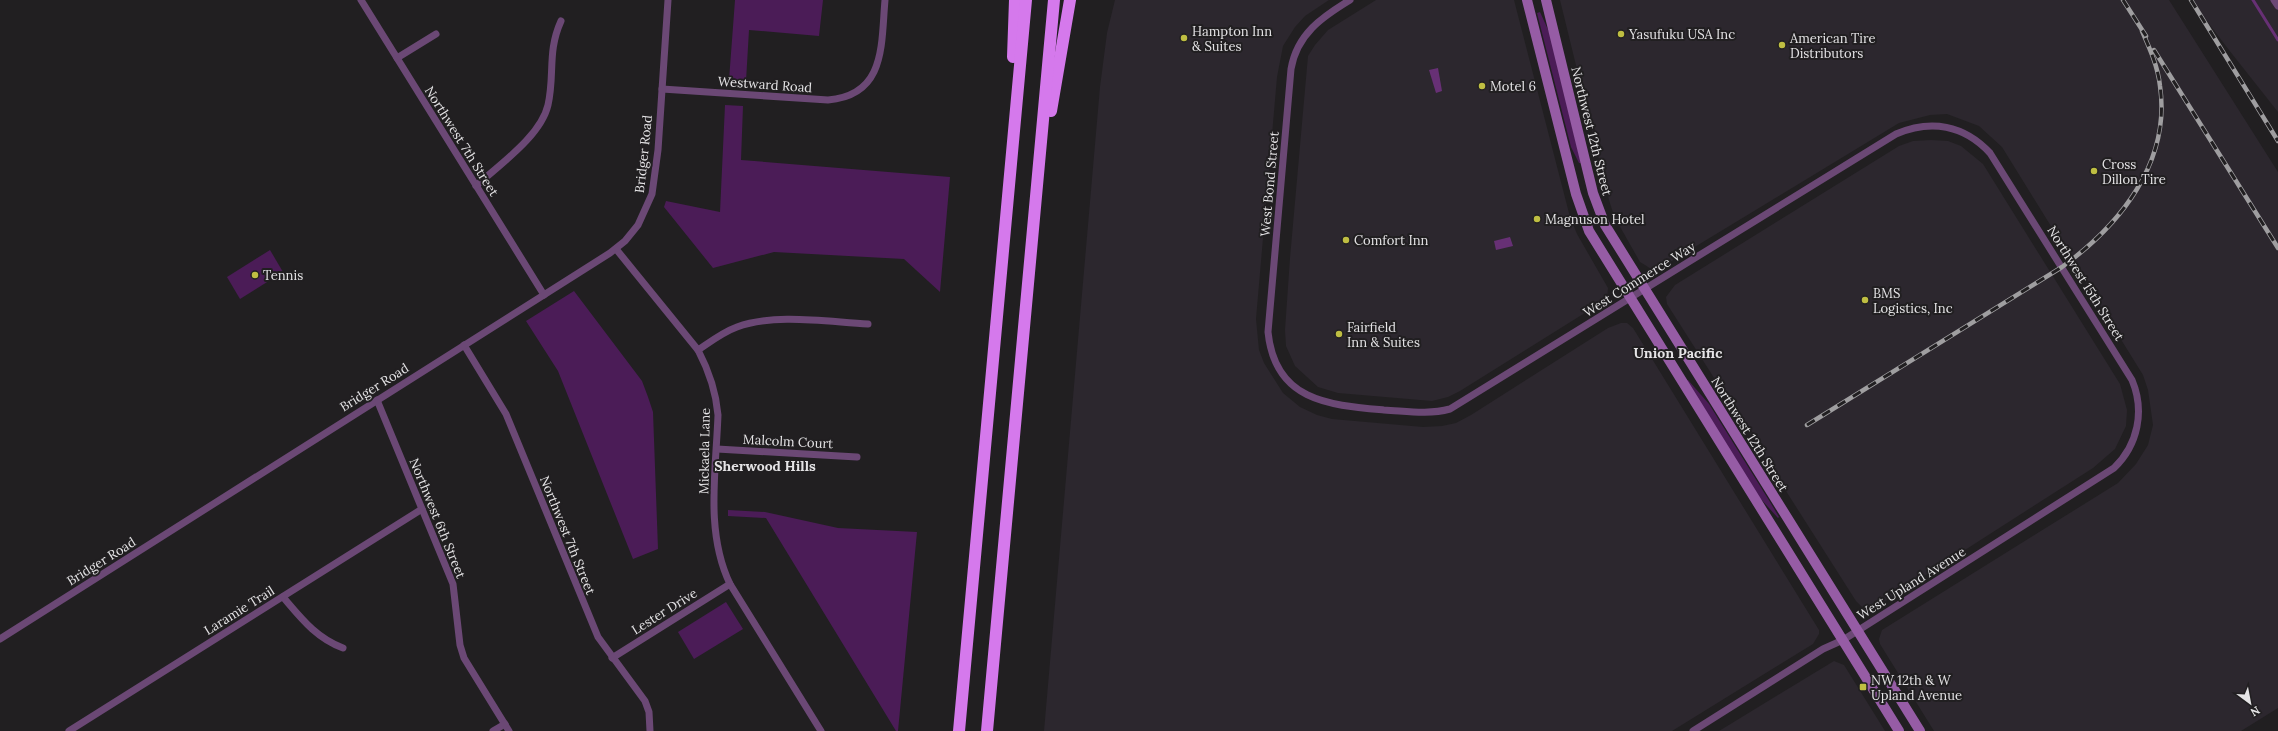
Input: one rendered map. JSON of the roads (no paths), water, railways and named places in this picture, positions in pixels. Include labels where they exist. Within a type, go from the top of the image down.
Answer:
[{"type":"highway","points":[[1008,202],[1015,0]]},
{"type":"highway","points":[[959,731],[1026,0]]},
{"type":"highway","points":[[987,731],[1054,0]]},
{"type":"highway","points":[[1035,201],[1070,0]]},
{"type":"main road","points":[[1528,0],[1583,218],[1596,244],[1899,731]]},
{"type":"main road","name":"Northwest 12th Street","points":[[1546,0],[1599,212],[1611,237],[1920,731]]},
{"type":"street","name":"Northwest 7th Street","points":[[361,0],[544,295]]},
{"type":"street","name":"Bridger Road","points":[[0,639],[616,249],[638,225],[650,200],[656,172],[668,0]]},
{"type":"street","name":"Westward Road","points":[[662,89],[828,100],[846,97],[863,88],[871,80],[877,67],[885,0]]},
{"type":"street","name":"West Bond Street","points":[[1296,388],[1283,374],[1274,359],[1268,332],[1291,69],[1295,53],[1306,34],[1322,18],[1350,0]]},
{"type":"street","points":[[2274,0],[2278,6]]},
{"type":"street","points":[[476,186],[527,140],[544,115],[549,99],[554,37],[561,21]]},
{"type":"street","points":[[397,58],[436,34]]},
{"type":"street","name":"West Commerce Way","points":[[1296,388],[1317,400],[1340,405],[1426,413],[1450,409],[1896,134],[1923,125],[1946,126],[1971,136],[1983,145]]},
{"type":"street","name":"Northwest 15th Street","points":[[1983,145],[1996,161],[2132,380],[2139,408],[2138,422],[2132,443]]},
{"type":"street","name":"Mickaela Lane","points":[[616,249],[698,350],[710,376],[717,398],[718,415],[714,524],[715,541],[719,558],[730,584],[821,731]]},
{"type":"street","points":[[698,350],[724,333],[752,322],[778,320],[868,324]]},
{"type":"street","name":"Northwest 7th Street","points":[[464,345],[506,414],[598,637],[645,701],[649,712],[650,731]]},
{"type":"street","name":"Northwest 6th Street","points":[[377,400],[453,584],[460,645],[464,658],[509,731]]},
{"type":"street","name":"West Upland Avenue","points":[[1693,731],[1823,650],[1858,631],[2107,474],[2122,459],[2132,443]]},
{"type":"street","name":"Malcolm Court","points":[[717,449],[857,457]]},
{"type":"street","name":"Laramie Trail","points":[[69,731],[422,509]]},
{"type":"street","name":"Lester Drive","points":[[612,658],[730,584]]},
{"type":"street","points":[[283,597],[311,630],[333,644],[343,648]]},
{"type":"street","points":[[493,731],[505,724]]},
{"type":"waterway","points":[[2253,0],[2278,40]]},
{"type":"railway","points":[[2123,0],[2146,36]]},
{"type":"railway","points":[[2191,0],[2278,141]]},
{"type":"railway","points":[[1807,425],[2062,267],[2103,232],[2121,211],[2137,189],[2149,166],[2157,140],[2161,114],[2160,86],[2156,65],[2142,31]]},
{"type":"railway","points":[[2154,50],[2278,248]]},
{"type":"place","name":"Yasufuku USA Inc","points":[[1621,34]]},
{"type":"place","name":"Hampton Inn & Suites","points":[[1184,38]]},
{"type":"place","name":"American Tire Distributors","points":[[1782,45]]},
{"type":"place","name":"Motel 6","points":[[1482,86]]},
{"type":"place","name":"Cross Dillon Tire","points":[[2094,171]]},
{"type":"place","name":"Magnuson Hotel","points":[[1537,219]]},
{"type":"place","name":"Comfort Inn","points":[[1346,240]]},
{"type":"place","name":"Tennis","points":[[255,275]]},
{"type":"place","name":"BMS Logistics, Inc","points":[[1865,300]]},
{"type":"place","name":"Fairfield Inn & Suites","points":[[1339,334]]},
{"type":"place","name":"NW 12th & W Upland Avenue","points":[[1863,687]]},
{"type":"district","name":"Union Pacific","points":[[1678,353]]},
{"type":"district","name":"Sherwood Hills","points":[[765,466]]}]
